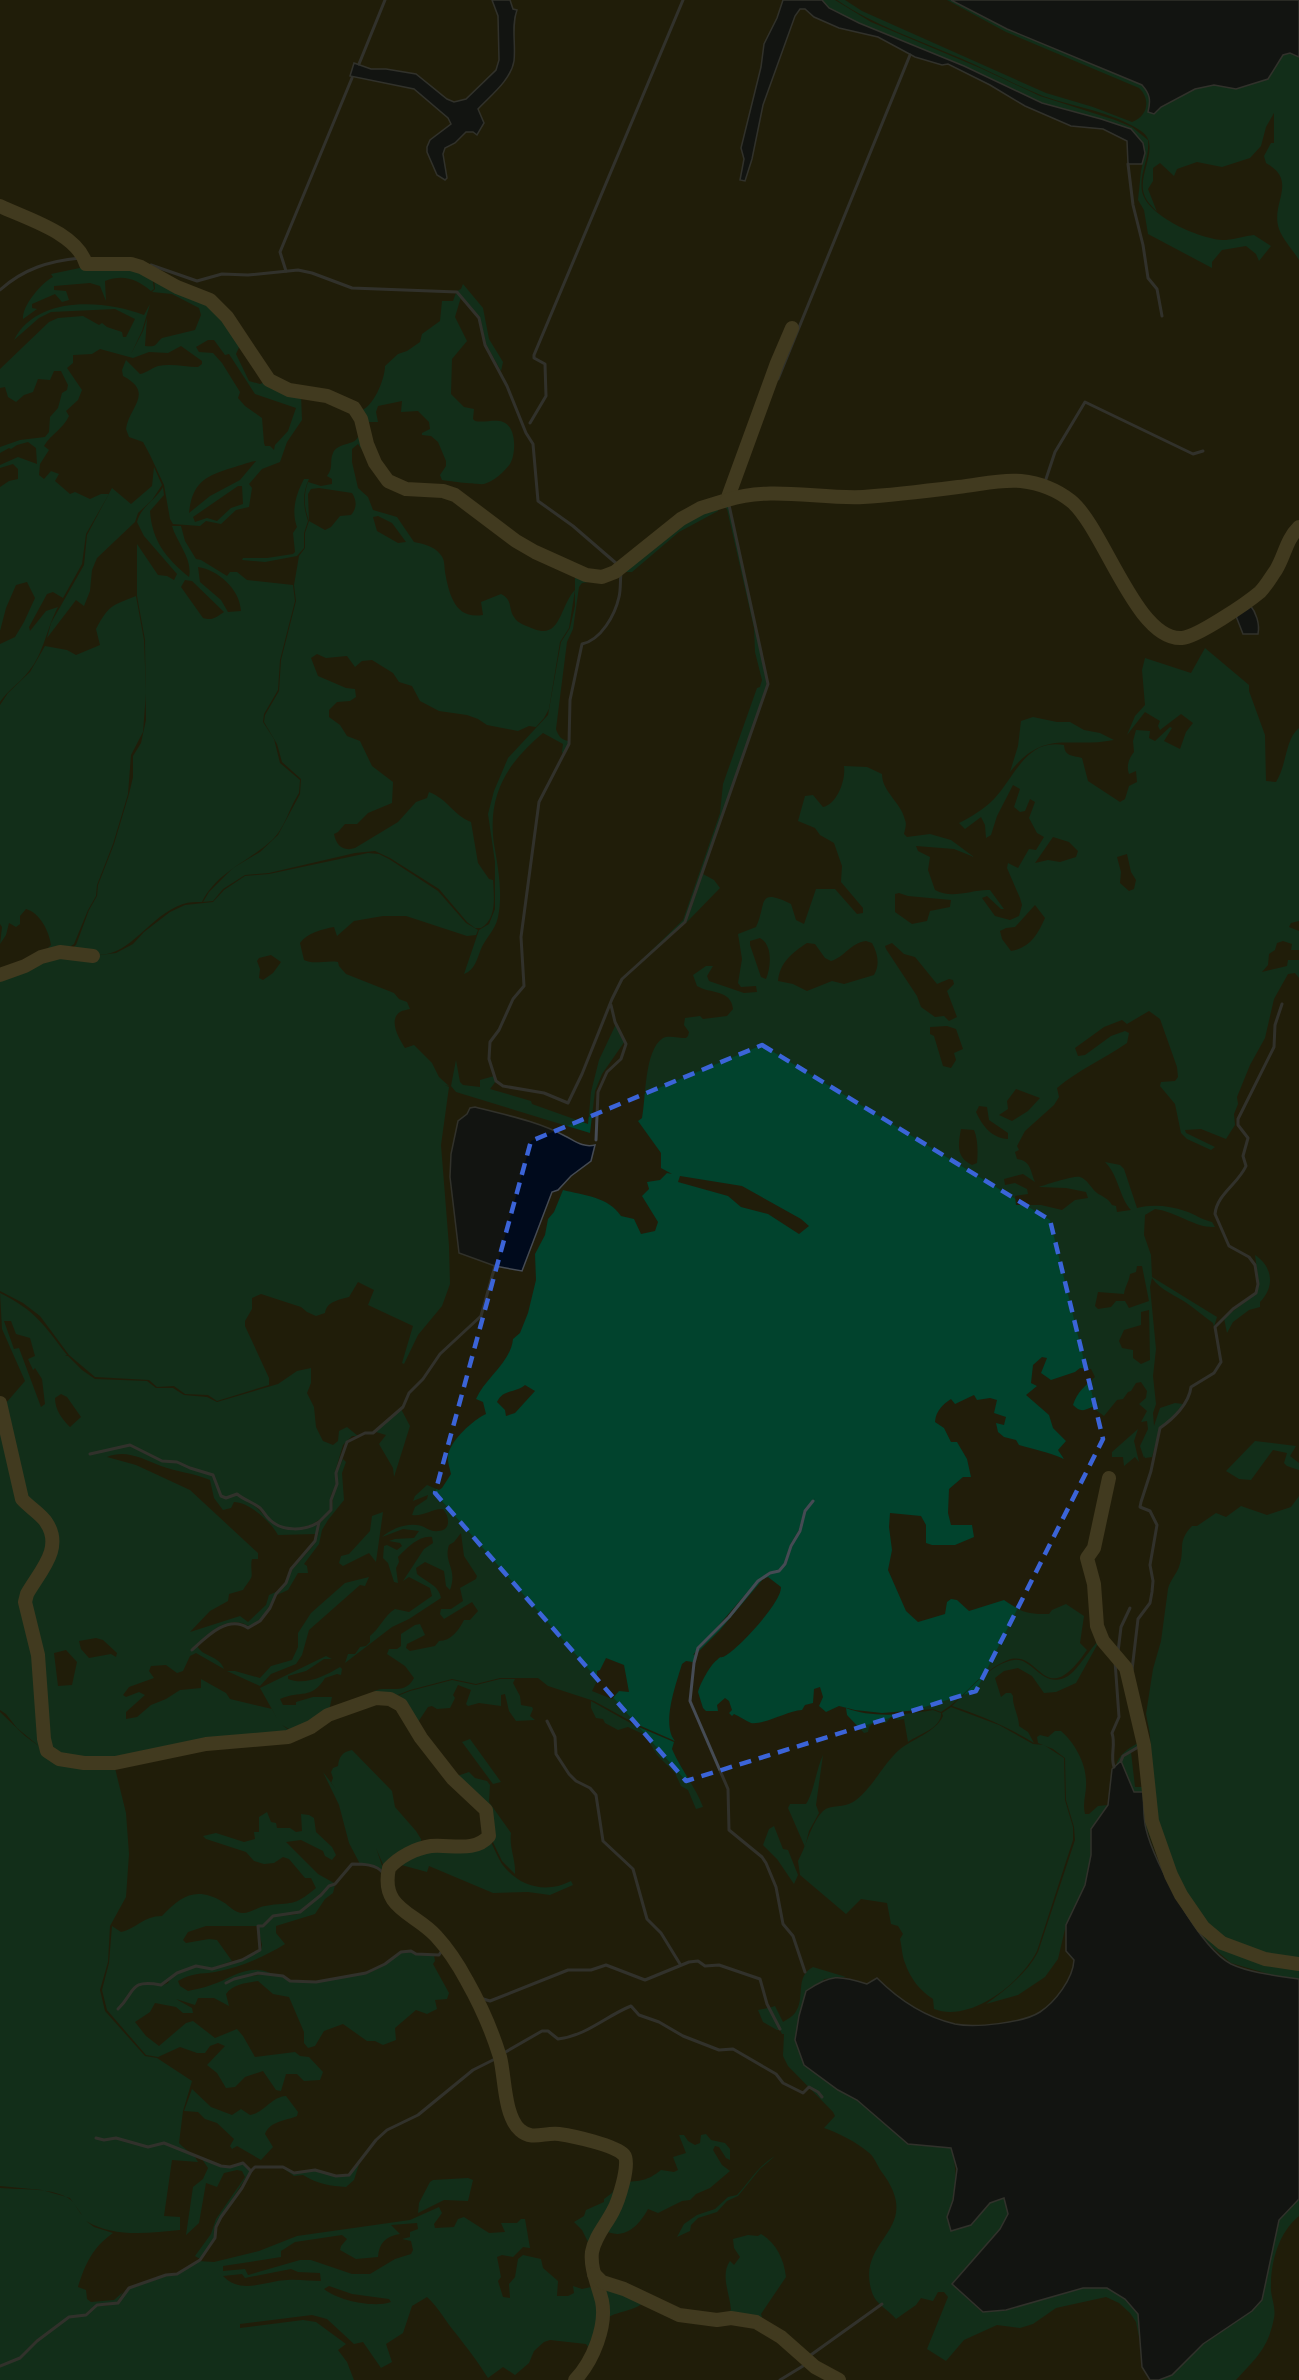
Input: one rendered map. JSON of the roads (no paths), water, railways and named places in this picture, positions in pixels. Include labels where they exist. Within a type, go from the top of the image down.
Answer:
[{"type":"street","points":[[0,206],[75,244],[86,264],[131,264],[177,287],[210,300],[224,312],[269,380],[289,390],[327,396],[354,408],[361,419],[375,462],[388,481],[406,489],[443,491],[455,495],[516,541],[586,575],[602,577],[615,572],[681,519],[701,508],[744,495],[779,493],[841,498],[865,497],[998,481],[1022,481],[1041,485],[1059,493],[1078,509],[1097,536],[1123,586],[1149,621],[1164,632],[1179,638],[1200,632],[1259,593],[1278,566],[1286,543],[1299,527]]},
{"type":"street","points":[[727,500],[792,328]]},
{"type":"street","points":[[0,975],[41,957],[60,952],[93,956]]},
{"type":"street","points":[[0,1403],[22,1499],[31,1510],[45,1519],[52,1532],[54,1546],[27,1594],[25,1602],[38,1654],[44,1739],[47,1751],[52,1756],[70,1762],[115,1763],[206,1744],[288,1737],[311,1727],[328,1715],[384,1697],[401,1705],[421,1738],[453,1779],[486,1810],[489,1836],[485,1841],[469,1846],[430,1846],[412,1852],[389,1868],[386,1883],[391,1899],[435,1935],[468,1983],[494,2040],[511,2115],[520,2130],[534,2137],[558,2134],[584,2140],[614,2149],[624,2155],[627,2165],[614,2210],[602,2229],[592,2252],[594,2274],[603,2313],[602,2326],[597,2343],[585,2367],[575,2380]]},
{"type":"street","points":[[1109,1478],[1094,1548],[1087,1558],[1094,1584],[1097,1626],[1103,1641],[1126,1668],[1144,1745],[1152,1821],[1171,1875],[1197,1918],[1222,1943],[1265,1959],[1299,1964]]},
{"type":"street","points":[[594,2274],[602,2282],[624,2289],[680,2314],[717,2320],[731,2318],[756,2322],[781,2337],[815,2367],[839,2380]]},
{"type":"water","points":[[492,0],[510,0],[513,9],[517,10],[514,22],[514,61],[509,75],[478,109],[484,123],[477,135],[473,132],[466,132],[455,143],[445,148],[443,154],[447,178],[445,180],[437,175],[427,147],[430,140],[451,124],[448,118],[414,89],[350,76],[354,63],[371,69],[416,74],[447,99],[454,102],[466,99],[496,70],[499,60],[498,16]]},
{"type":"water","points":[[783,0],[822,0],[829,8],[859,23],[964,66],[1042,103],[1131,129],[1143,143],[1145,153],[1142,164],[1128,164],[1127,141],[1103,129],[1071,126],[1025,106],[948,64],[942,65],[915,57],[878,37],[839,28],[814,17],[805,9],[800,9],[795,16],[763,105],[745,181],[740,180],[744,159],[741,148],[761,67],[764,44]]},
{"type":"water","points":[[951,0],[1299,0],[1299,57],[1290,53],[1283,55],[1268,79],[1236,89],[1214,85],[1195,89],[1161,107],[1154,114],[1148,112],[1149,97],[1142,85],[1007,29]]},
{"type":"water","points":[[1250,605],[1257,618],[1258,634],[1243,634],[1234,611]]},
{"type":"water","points":[[475,1107],[533,1122],[583,1145],[595,1145],[591,1161],[571,1176],[558,1190],[552,1192],[522,1271],[495,1266],[459,1253],[450,1177],[451,1154],[458,1121],[467,1114],[470,1108]]},
{"type":"water","points":[[1121,1761],[1134,1792],[1143,1792],[1145,1825],[1158,1862],[1180,1903],[1206,1941],[1231,1964],[1265,1974],[1299,1979],[1299,2199],[1279,2220],[1262,2300],[1252,2311],[1203,2344],[1172,2375],[1159,2380],[1150,2380],[1142,2367],[1138,2314],[1125,2299],[1107,2288],[1083,2288],[1006,2310],[983,2312],[952,2284],[1000,2229],[1008,2214],[1004,2198],[990,2203],[971,2225],[951,2231],[947,2217],[953,2200],[957,2169],[951,2148],[908,2144],[857,2100],[838,2090],[804,2065],[795,2040],[806,1991],[822,1981],[835,1978],[867,1984],[877,1978],[913,2006],[933,2017],[955,2024],[1011,2022],[1032,2016],[1046,2008],[1062,1989],[1073,1967],[1074,1960],[1066,1951],[1066,1925],[1085,1885],[1091,1855],[1091,1829],[1108,1805],[1112,1769]]},
{"type":"waterway","points":[[359,64],[385,0]]},
{"type":"waterway","points":[[530,423],[546,396],[545,364],[534,358],[534,355],[683,0]]},
{"type":"waterway","points":[[778,379],[910,55]]},
{"type":"waterway","points":[[286,271],[280,252],[352,78]]},
{"type":"waterway","points":[[1128,164],[1133,205],[1148,278],[1157,289],[1162,316]]},
{"type":"waterway","points":[[0,290],[27,271],[58,261],[80,258]]},
{"type":"waterway","points":[[151,265],[197,281],[222,274],[248,275],[298,270],[352,288],[457,292],[479,318],[485,345],[507,386],[526,433],[533,444],[538,501],[573,526],[617,564]]},
{"type":"waterway","points":[[1045,482],[1055,452],[1085,402],[1193,454],[1203,451]]},
{"type":"waterway","points":[[621,574],[619,597],[611,619],[595,638],[582,644],[570,700],[569,744],[539,802],[521,937],[524,986],[513,999],[499,1030],[490,1042],[489,1059],[496,1081],[503,1086],[544,1093],[568,1103],[622,979],[685,922],[768,684],[729,505]]},
{"type":"waterway","points":[[1132,1670],[1138,1619],[1150,1603],[1152,1592],[1153,1581],[1150,1565],[1157,1525],[1150,1511],[1140,1507],[1151,1471],[1160,1428],[1184,1405],[1191,1387],[1214,1373],[1221,1362],[1215,1327],[1233,1309],[1256,1293],[1258,1284],[1255,1265],[1249,1257],[1229,1246],[1215,1214],[1220,1201],[1246,1166],[1243,1156],[1248,1138],[1238,1125],[1238,1119],[1274,1047],[1275,1025],[1282,1004]]},
{"type":"waterway","points":[[596,1140],[598,1092],[607,1072],[621,1059],[626,1044],[615,1022],[611,1005]]},
{"type":"waterway","points":[[192,1650],[225,1625],[240,1624],[248,1628],[260,1621],[270,1608],[276,1594],[286,1583],[291,1569],[315,1541],[319,1522],[331,1510],[331,1500],[337,1484],[336,1473],[347,1442],[365,1433],[373,1433],[403,1407],[409,1393],[423,1379],[440,1354],[481,1316],[495,1266]]},
{"type":"waterway","points":[[90,1454],[130,1445],[162,1461],[177,1462],[213,1475],[221,1496],[226,1498],[237,1494],[259,1507],[269,1519],[281,1527],[294,1529],[319,1522]]},
{"type":"waterway","points":[[805,1972],[793,1936],[783,1924],[776,1887],[766,1863],[762,1857],[729,1830],[728,1789],[690,1701],[698,1648],[729,1617],[758,1581],[770,1573],[779,1571],[785,1564],[791,1546],[800,1531],[805,1511],[813,1501]]},
{"type":"waterway","points":[[1118,1652],[1121,1627],[1130,1608]]},
{"type":"waterway","points":[[1114,1767],[1112,1733],[1119,1717],[1115,1661]]},
{"type":"waterway","points":[[547,1721],[555,1737],[556,1754],[569,1774],[576,1781],[590,1788],[596,1795],[603,1841],[633,1869],[647,1919],[661,1933],[680,1964]]},
{"type":"waterway","points":[[1121,1761],[1123,1756],[1140,1746]]},
{"type":"waterway","points":[[118,2009],[138,1985],[161,1985],[177,1973],[196,1966],[212,1969],[242,1960],[260,1950],[258,1926],[263,1926],[273,1916],[300,1912],[329,1886],[335,1884],[352,1864],[373,1866],[383,1873]]},
{"type":"waterway","points":[[226,1983],[258,1973],[283,1976],[290,1981],[316,1982],[366,1973],[385,1964],[401,1952],[439,1955],[441,1952]]},
{"type":"waterway","points":[[480,1998],[490,2001],[568,1970],[591,1970],[606,1965],[645,1980],[689,1962],[698,1961],[705,1966],[719,1965],[760,1979],[767,2004],[780,2029]]},
{"type":"waterway","points":[[502,2054],[542,2031],[548,2031],[558,2039],[578,2034],[631,2006],[639,2015],[659,2022],[683,2036],[719,2050],[733,2049],[776,2074],[783,2083],[803,2093],[809,2087],[822,2097]]},
{"type":"waterway","points":[[96,2138],[104,2140],[116,2138],[148,2147],[164,2143],[221,2166],[230,2167],[243,2163],[251,2171],[255,2167],[283,2167],[294,2173],[315,2170],[336,2176],[349,2175],[376,2140],[387,2130],[418,2115],[473,2070],[497,2058]]},
{"type":"waterway","points":[[0,2366],[20,2358],[37,2341],[69,2317],[86,2315],[97,2305],[118,2303],[129,2288],[166,2275],[177,2274],[200,2260],[215,2238],[216,2227],[221,2217],[251,2171]]},
{"type":"waterway","points":[[808,2357],[882,2304]]},
{"type":"waterway","points":[[780,2380],[803,2366],[804,2362]]}]
